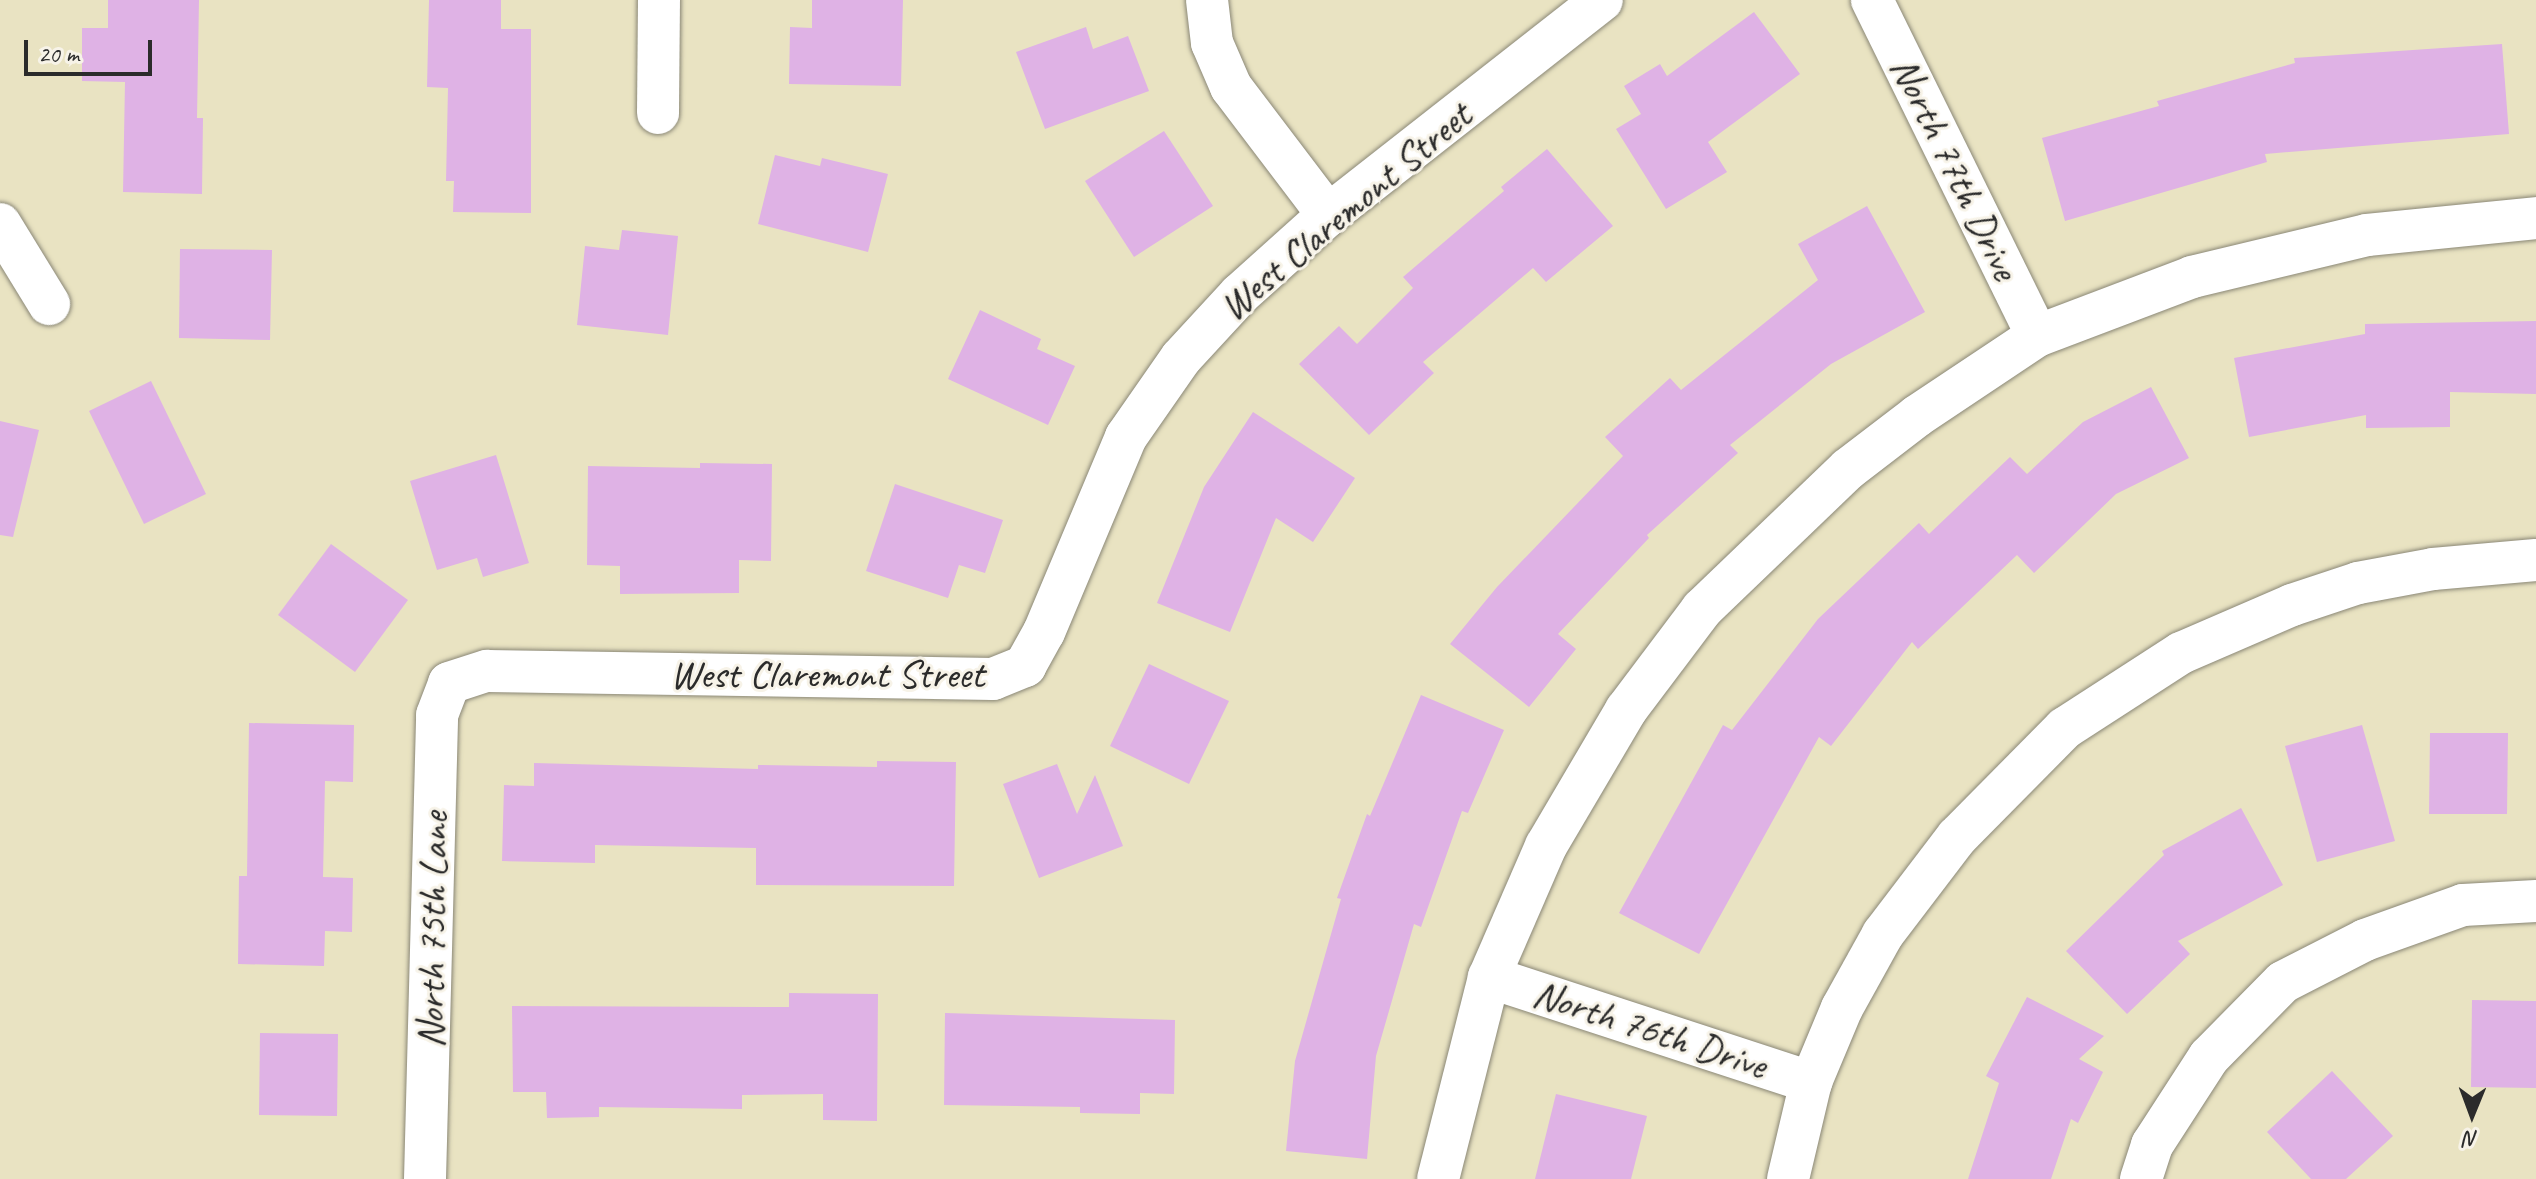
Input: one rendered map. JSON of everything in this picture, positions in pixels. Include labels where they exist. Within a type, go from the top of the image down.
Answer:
[{"type":"street","points":[[658,113],[659,0]]},
{"type":"street","points":[[1207,0],[1212,43],[1231,87],[1328,215]]},
{"type":"street","name":"West Claremont Street","points":[[449,683],[487,671],[993,679],[1025,666],[1044,632],[1126,437],[1181,358],[1240,294],[1328,215],[1602,0]]},
{"type":"street","name":"North 77th Drive","points":[[1872,0],[2037,336]]},
{"type":"street","points":[[1438,1179],[1489,977],[1546,846],[1626,710],[1702,609],[1848,469],[1917,416],[2037,336],[2192,277],[2367,235],[2536,218]]},
{"type":"street","points":[[0,224],[49,304]]},
{"type":"street","points":[[1788,1179],[1811,1082],[1842,1008],[1883,934],[1957,837],[2065,728],[2181,653],[2292,605],[2358,583],[2433,569],[2536,560]]},
{"type":"street","name":"North 75th Lane","points":[[425,1179],[437,715],[449,683]]},
{"type":"street","points":[[2141,1179],[2152,1145],[2209,1057],[2283,982],[2365,940],[2463,905],[2536,901]]},
{"type":"street","name":"North 76th Drive","points":[[1489,977],[1811,1082]]},
{"type":"building","points":[[108,0],[199,0],[197,118],[203,118],[202,194],[123,192],[125,82],[82,81],[82,28],[108,28]]},
{"type":"building","points":[[429,0],[501,0],[501,29],[531,29],[531,213],[453,212],[454,181],[446,181],[448,88],[427,87]]},
{"type":"building","points":[[812,0],[903,0],[901,86],[789,84],[790,27],[812,28]]},
{"type":"building","points":[[1754,12],[1800,74],[1708,142],[1727,172],[1666,209],[1616,129],[1641,114],[1624,86],[1660,64],[1667,76]]},
{"type":"building","points":[[1086,27],[1093,49],[1128,36],[1149,91],[1045,129],[1016,52]]},
{"type":"building","points":[[2502,44],[2509,134],[2265,154],[2267,162],[2065,221],[2042,138],[2159,106],[2157,101],[2295,63],[2294,58]]},
{"type":"building","points":[[1164,131],[1213,206],[1134,257],[1085,181]]},
{"type":"building","points":[[1547,149],[1613,226],[1546,282],[1533,268],[1423,362],[1434,373],[1369,435],[1299,364],[1339,326],[1357,344],[1413,288],[1403,277],[1504,191],[1501,187]]},
{"type":"building","points":[[775,155],[820,166],[822,158],[888,174],[868,252],[758,224]]},
{"type":"building","points":[[1867,206],[1925,312],[1831,364],[1730,445],[1738,453],[1647,535],[1649,538],[1558,634],[1576,649],[1529,707],[1450,644],[1497,587],[1623,456],[1605,437],[1670,378],[1681,390],[1818,280],[1798,244]]},
{"type":"building","points":[[622,230],[678,236],[668,335],[577,325],[585,246],[619,250]]},
{"type":"building","points":[[180,249],[272,250],[270,340],[179,338]]},
{"type":"building","points":[[980,310],[1041,339],[1037,349],[1075,366],[1048,425],[948,379]]},
{"type":"building","points":[[2536,321],[2536,394],[2450,392],[2450,427],[2366,428],[2366,415],[2249,437],[2234,358],[2365,334],[2365,324]]},
{"type":"building","points":[[151,381],[206,494],[144,524],[89,411]]},
{"type":"building","points":[[2151,387],[2189,458],[2116,494],[2034,573],[2017,555],[1918,649],[1912,642],[1831,746],[1819,737],[1699,954],[1619,913],[1723,725],[1732,730],[1818,619],[1919,523],[1929,534],[2010,457],[2027,474],[2083,422]]},
{"type":"building","points":[[1253,412],[1355,478],[1313,542],[1276,518],[1230,632],[1157,603],[1204,487]]},
{"type":"building","points":[[0,421],[39,430],[13,537],[0,535]]},
{"type":"building","points":[[496,455],[529,563],[483,577],[477,558],[437,570],[410,481]]},
{"type":"building","points":[[700,463],[772,464],[771,561],[739,560],[739,593],[620,594],[620,566],[587,565],[588,466],[700,468]]},
{"type":"building","points":[[895,484],[1003,520],[985,573],[959,565],[948,598],[866,571]]},
{"type":"building","points":[[331,544],[408,600],[355,672],[278,615]]},
{"type":"building","points":[[1149,664],[1229,701],[1189,784],[1110,746]]},
{"type":"building","points":[[1421,695],[1504,730],[1468,813],[1462,811],[1421,927],[1414,924],[1376,1056],[1367,1159],[1286,1151],[1295,1061],[1341,899],[1337,898],[1367,814],[1370,816]]},
{"type":"building","points":[[249,723],[354,725],[353,782],[325,781],[323,877],[353,878],[352,932],[325,931],[324,966],[238,964],[239,876],[247,876]]},
{"type":"building","points":[[2362,725],[2395,841],[2317,862],[2285,746]]},
{"type":"building","points":[[2430,733],[2508,733],[2507,814],[2429,814]]},
{"type":"building","points":[[877,761],[956,762],[954,886],[756,885],[756,848],[595,845],[595,863],[502,861],[504,785],[534,786],[534,763],[758,769],[758,765],[877,767]]},
{"type":"building","points":[[1057,764],[1077,814],[1095,775],[1123,846],[1039,878],[1003,784]]},
{"type":"building","points":[[2241,808],[2283,885],[2178,941],[2190,954],[2127,1014],[2066,951],[2164,855],[2162,851]]},
{"type":"building","points":[[789,993],[878,994],[877,1121],[823,1120],[823,1094],[742,1095],[742,1109],[599,1107],[599,1117],[547,1118],[546,1092],[513,1092],[512,1006],[789,1007]]},
{"type":"building","points":[[2027,997],[2104,1036],[2079,1059],[2103,1072],[2078,1123],[2071,1119],[2051,1179],[1968,1179],[1999,1083],[1986,1076]]},
{"type":"building","points":[[2472,1000],[2536,1001],[2536,1088],[2471,1087]]},
{"type":"building","points":[[945,1013],[1175,1020],[1174,1094],[1140,1093],[1140,1114],[1080,1113],[1080,1107],[944,1105]]},
{"type":"building","points":[[260,1033],[338,1034],[337,1116],[259,1115]]},
{"type":"building","points":[[2332,1071],[2393,1136],[2346,1179],[2311,1179],[2267,1132]]},
{"type":"building","points":[[1556,1094],[1647,1116],[1631,1179],[1535,1179]]}]
